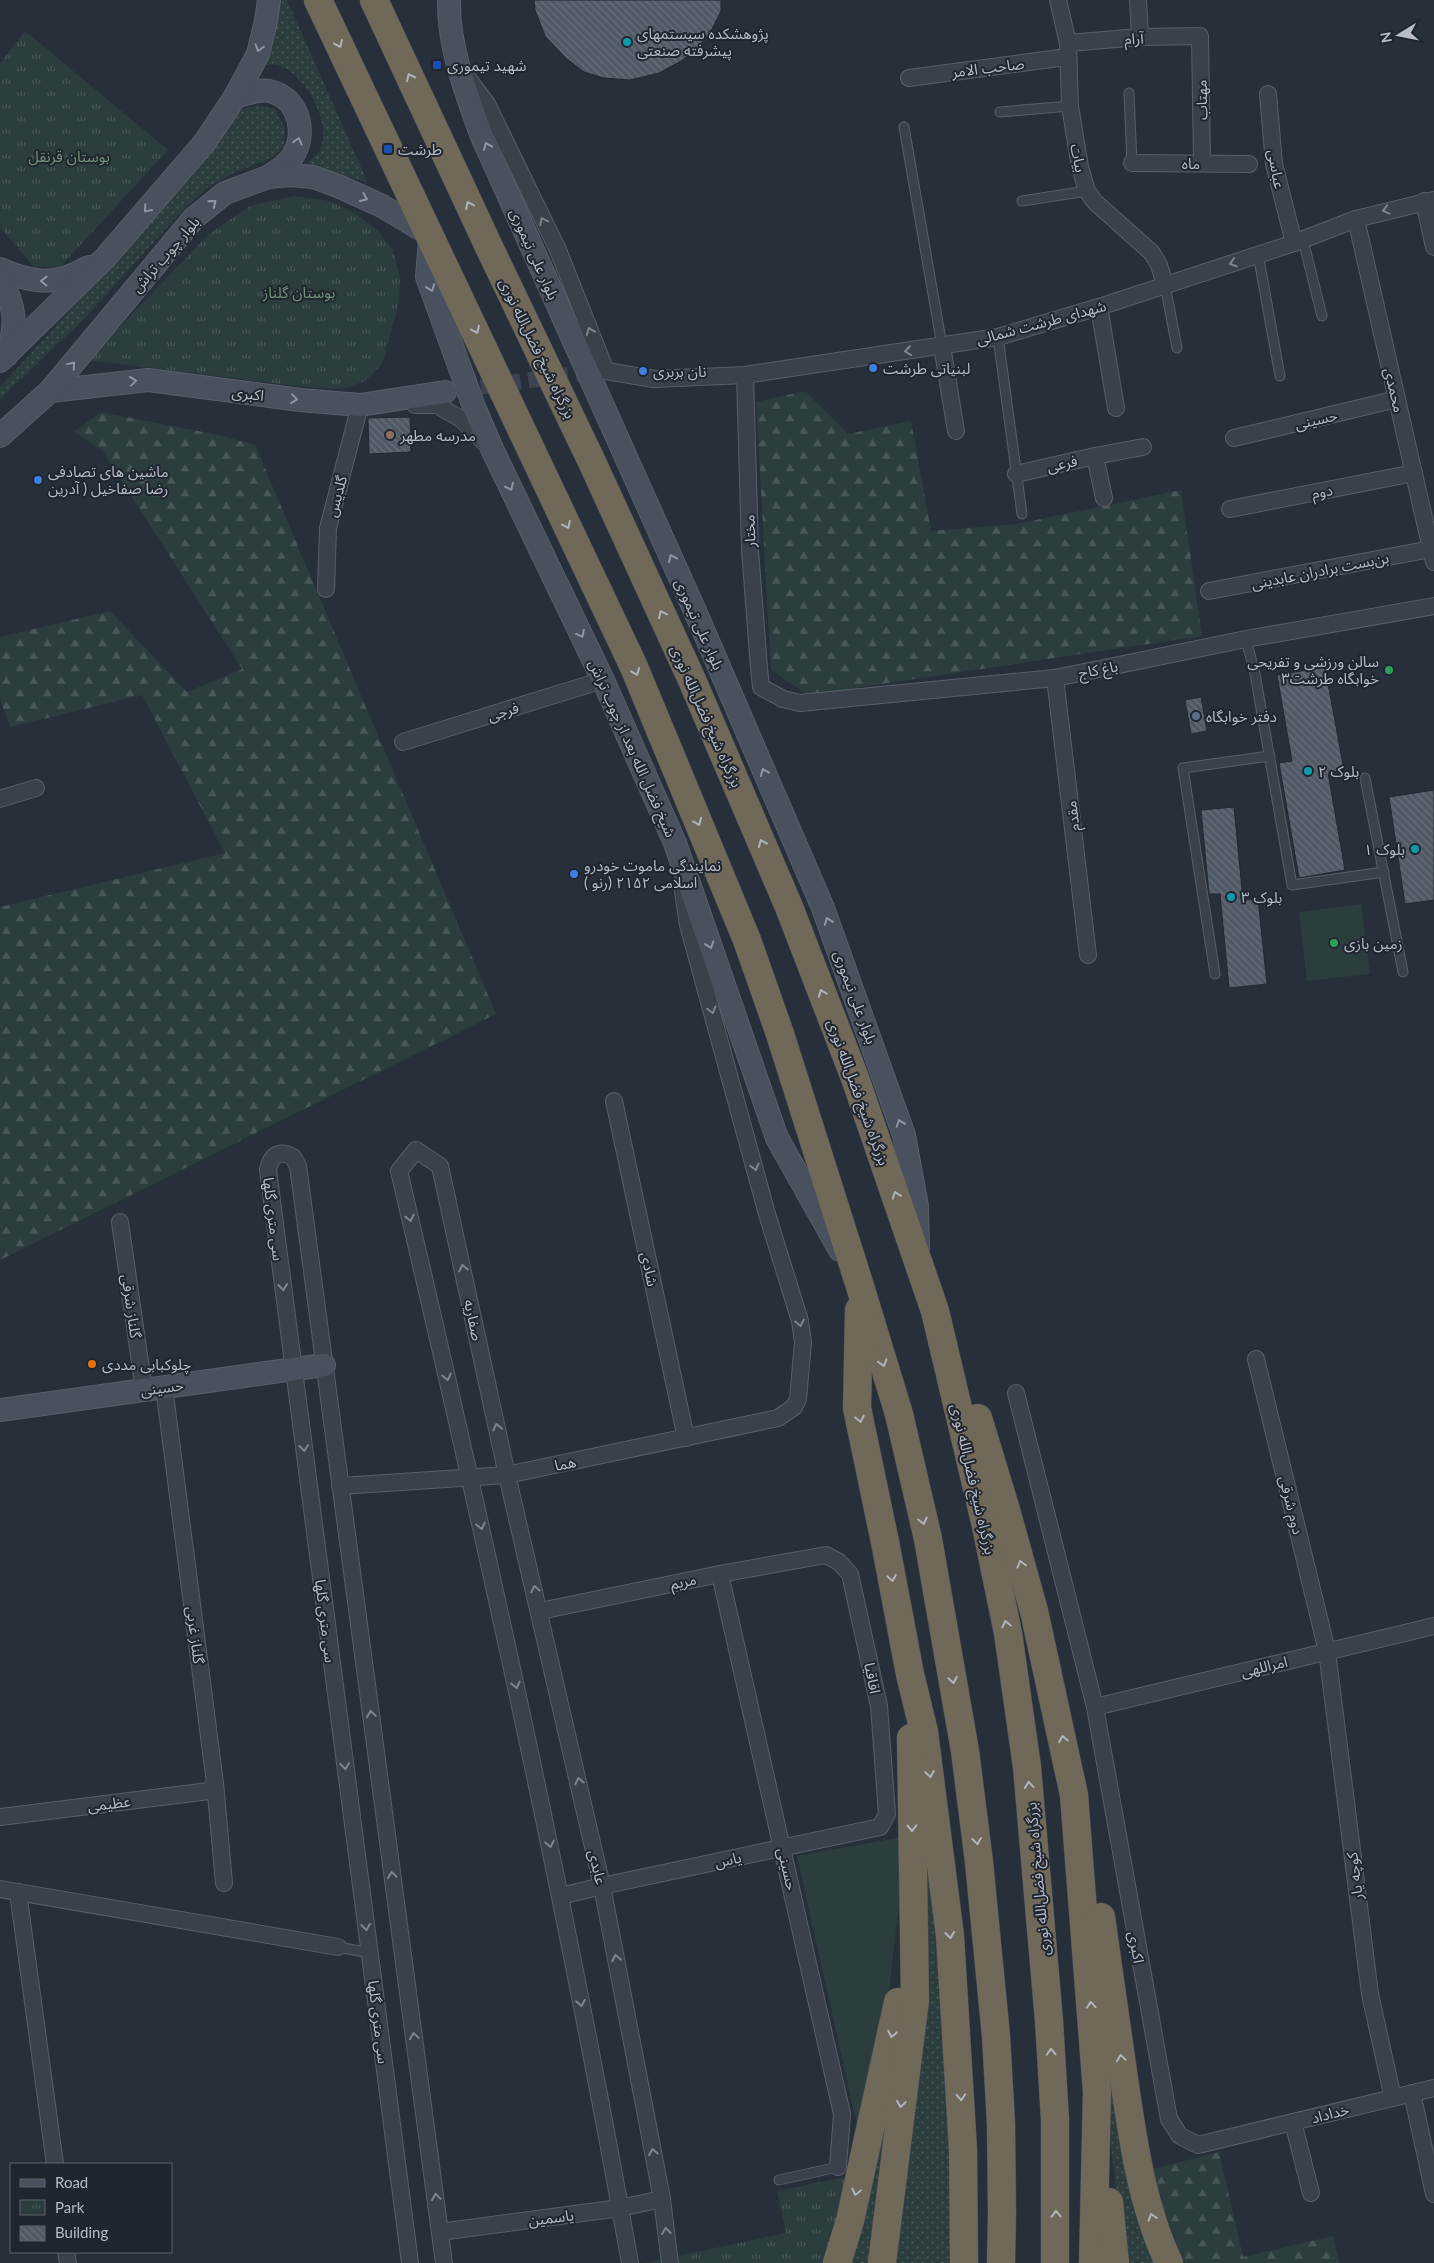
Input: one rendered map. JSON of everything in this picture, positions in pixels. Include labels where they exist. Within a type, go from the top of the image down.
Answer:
[{"type":"highway","points":[[318,0],[428,236],[464,305],[634,667],[748,940],[780,1034],[859,1283],[898,1414],[928,1539],[965,1751],[980,1862],[996,2036],[1001,2133],[1001,2263]]},
{"type":"highway","name":"بزرگراه شیخ فضل‌الله نوری","points":[[374,0],[596,471],[692,680],[789,907],[855,1078],[935,1311],[986,1526],[1006,1624],[1027,1767],[1048,2011],[1055,2120],[1055,2263]]},
{"type":"highway","points":[[859,1283],[857,1408],[886,1542],[910,1674],[924,1732],[950,1936],[963,2149],[964,2263]]},
{"type":"highway","points":[[935,1311],[977,1416],[1006,1510],[1036,1620],[1100,1913],[1137,2156],[1146,2199],[1161,2246],[1169,2263]]},
{"type":"highway","points":[[882,2263],[915,2000],[910,1674]]},
{"type":"highway","points":[[1074,1795],[1097,2092],[1115,2263]]},
{"type":"highway","points":[[837,2263],[850,2221],[899,1996],[912,1882]]},
{"type":"highway","points":[[1093,2263],[1097,2092]]},
{"type":"main road","points":[[4,358],[105,258],[205,142],[235,97],[258,54],[269,0]]},
{"type":"main road","name":"بلوار علی تیموری","points":[[449,0],[450,25],[459,66],[481,134],[699,620],[823,908],[904,1135],[918,1206],[918,1258]]},
{"type":"main road","points":[[235,97],[259,91],[270,91],[288,100],[294,108],[301,132],[298,146],[292,158],[282,168],[268,177]]},
{"type":"main road","name":"بلوار چوب‌ تراش","points":[[0,436],[50,391],[194,218],[225,192],[268,177],[291,175],[313,177],[382,206],[428,236]]},
{"type":"main road","name":"شیخ فضل الله بعد از چوب تراش","points":[[428,236],[427,277],[493,451],[603,680],[675,844],[777,1138],[859,1283]]},
{"type":"main road","points":[[0,269],[29,280],[53,281],[70,277],[105,258]]},
{"type":"main road","points":[[0,277],[13,308],[14,316],[13,338],[4,358]]},
{"type":"main road","name":"اکبری","points":[[50,391],[148,380],[291,399],[360,405],[445,392]]},
{"type":"main road","name":"حسینی","points":[[0,1410],[324,1365]]},
{"type":"street","name":"بیات","points":[[1058,0],[1068,50],[1070,106],[1080,168],[1087,191],[1094,202],[1152,253],[1159,264],[1165,285]]},
{"type":"street","points":[[1138,0],[1140,37]]},
{"type":"street","name":"آرام","points":[[1068,50],[1140,37],[1200,36]]},
{"type":"street","name":"مهتاب","points":[[1200,36],[1202,163]]},
{"type":"street","name":"صاحب الامر","points":[[909,78],[1068,50]]},
{"type":"street","name":"شهدای طرشت شمالی","points":[[459,66],[486,104],[558,250],[603,371],[654,379],[745,375],[998,337],[1099,307],[1298,241],[1356,219],[1429,201]]},
{"type":"street","name":"عباسی","points":[[1268,94],[1274,164],[1298,241]]},
{"type":"street","name":"ماه","points":[[1132,163],[1250,164]]},
{"type":"street","points":[[1429,201],[1434,247]]},
{"type":"street","name":"محمدی","points":[[1356,219],[1432,556]]},
{"type":"street","points":[[1099,307],[1116,408]]},
{"type":"street","points":[[942,346],[956,431]]},
{"type":"street","name":"مختار","points":[[745,375],[750,550],[755,632],[761,687]]},
{"type":"street","name":"حسینی","points":[[1234,438],[1397,400]]},
{"type":"street","points":[[360,405],[437,405],[461,418],[493,451]]},
{"type":"street","name":"گلدیس","points":[[326,589],[328,528],[360,405]]},
{"type":"street","points":[[1095,456],[1143,447]]},
{"type":"street","name":"فرعی","points":[[1016,474],[1095,456],[1104,498]]},
{"type":"street","name":"دوم","points":[[1230,509],[1414,473]]},
{"type":"street","name":"بن‌بست برادران عابدینی","points":[[1210,591],[1432,556]]},
{"type":"street","name":"باغ کاج","points":[[761,687],[783,699],[800,703],[1055,678],[1246,639],[1434,606]]},
{"type":"street","name":"مقدم","points":[[1055,678],[1088,955]]},
{"type":"street","name":"فرجی","points":[[403,742],[603,680]]},
{"type":"street","points":[[0,798],[36,788]]},
{"type":"street","name":"هما","points":[[340,1486],[508,1475],[778,1418],[794,1407],[799,1391],[803,1342],[800,1321],[767,1214],[688,925],[675,844]]},
{"type":"street","name":"شادی","points":[[614,1101],[686,1438]]},
{"type":"street","name":"صفاریه","points":[[471,1478],[399,1171],[416,1150],[440,1166],[508,1475]]},
{"type":"street","name":"سی متری گلها","points":[[410,2263],[268,1170],[270,1160],[275,1154],[281,1153],[293,1157],[298,1166],[444,2263]]},
{"type":"street","name":"گلناز شرقی","points":[[120,1222],[154,1388]]},
{"type":"street","name":"دوم شرقی","points":[[1256,1359],[1327,1652]]},
{"type":"street","name":"گلناز غربی","points":[[154,1388],[215,1783],[224,1883]]},
{"type":"street","name":"اکبری","points":[[1016,1393],[1095,1707],[1169,2119],[1180,2136],[1198,2144],[1225,2138]]},
{"type":"street","name":"عابدی","points":[[508,1475],[602,1886],[662,2200],[670,2263]]},
{"type":"street","points":[[471,1478],[561,1896],[630,2263]]},
{"type":"street","name":"مریم","points":[[540,1611],[720,1574],[826,1555]]},
{"type":"street","name":"اقاقیا","points":[[826,1555],[840,1562],[850,1574],[879,1706],[887,1814]]},
{"type":"street","name":"حسینی","points":[[720,1574],[842,2114],[838,2167]]},
{"type":"street","name":"امراللهی","points":[[1095,1707],[1434,1626]]},
{"type":"street","name":"کوچه یار","points":[[1327,1652],[1370,1994],[1393,2098]]},
{"type":"street","name":"عظیمی","points":[[0,1817],[209,1791],[215,1783]]},
{"type":"street","name":"یاس","points":[[561,1896],[880,1827],[887,1814]]},
{"type":"street","points":[[0,1889],[338,1947]]},
{"type":"street","points":[[18,1892],[55,2163]]},
{"type":"street","name":"خداداد","points":[[1225,2138],[1434,2088]]},
{"type":"street","points":[[1412,2093],[1434,2194]]},
{"type":"street","points":[[1293,2122],[1310,2193]]},
{"type":"street","name":"یاسمین","points":[[440,2232],[620,2208],[662,2200]]},
{"type":"lane","points":[[1129,93],[1132,163]]},
{"type":"lane","points":[[1000,112],[1070,106]]},
{"type":"lane","points":[[904,127],[942,346]]},
{"type":"lane","points":[[1022,201],[1087,191]]},
{"type":"lane","points":[[1298,241],[1322,316]]},
{"type":"lane","points":[[1258,254],[1280,376]]},
{"type":"lane","points":[[1165,285],[1177,348]]},
{"type":"lane","points":[[998,337],[1022,514]]},
{"type":"lane","points":[[1246,639],[1270,756],[1292,885],[1384,872]]},
{"type":"lane","points":[[1214,974],[1183,768],[1270,756]]},
{"type":"lane","points":[[1365,778],[1403,972]]},
{"type":"lane","points":[[338,1947],[370,1953]]},
{"type":"lane","points":[[779,2180],[838,2167]]},
{"type":"green space","points":[[282,0],[287,0],[368,183],[306,164],[320,150],[323,139],[323,127],[315,102],[308,90],[290,71],[278,65],[264,65]]},
{"type":"green space","name":"بوستان قرنقل","points":[[25,31],[168,150],[61,266],[34,267],[0,227],[0,63]]},
{"type":"green space","points":[[259,105],[275,109],[285,128],[284,146],[272,158],[234,173],[209,186],[182,211],[85,318],[0,399],[0,387],[76,304],[175,189],[225,126],[243,109]]},
{"type":"green space","name":"بوستان گلناز","points":[[294,196],[329,201],[355,213],[378,231],[393,250],[400,277],[399,302],[382,365],[365,381],[342,389],[313,388],[88,360],[209,234],[250,206]]},
{"type":"green space","points":[[805,391],[848,434],[911,421],[931,531],[1017,524],[1181,490],[1202,636],[808,695],[771,670],[756,402]]},
{"type":"green space","points":[[101,412],[218,435],[255,445],[496,1014],[0,1260],[0,907],[225,853],[142,695],[10,727],[0,699],[0,637],[110,611],[187,692],[242,669],[102,450],[74,432]]},
{"type":"green space","name":"زمین بازی","points":[[1361,904],[1370,974],[1307,981],[1299,912]]},
{"type":"green space","points":[[921,1744],[932,1822],[958,2263],[893,2263]]},
{"type":"green space","points":[[902,1837],[900,1894],[890,1983],[860,2139],[797,1856]]},
{"type":"green space","points":[[1091,1908],[1157,2263],[1125,2263],[1111,2148]]},
{"type":"green space","points":[[908,2006],[871,2263],[851,2263]]},
{"type":"green space","points":[[1219,2152],[1243,2257],[1333,2236],[1339,2263],[1185,2263],[1166,2215],[1153,2169]]},
{"type":"green space","points":[[851,2176],[828,2263],[645,2263],[786,2233],[777,2191]]},
{"type":"building","name":"پژوهشکده سیستمهای پیشرفته صنعتی","points":[[534,0],[721,0],[721,11],[710,33],[697,48],[681,61],[659,73],[630,80],[604,78],[584,72],[566,58],[545,36],[535,10]]},
{"type":"building","name":"مدرسه مطهر","points":[[410,417],[411,452],[369,454],[368,418]]},
{"type":"building","name":"بلوک ۲","points":[[1325,667],[1344,770],[1328,773],[1345,870],[1299,878],[1279,763],[1292,761],[1277,675]]},
{"type":"building","name":"دفتر خوابگاه","points":[[1201,697],[1207,731],[1191,734],[1185,700]]},
{"type":"building","name":"بلوک ۱","points":[[1434,790],[1434,900],[1405,904],[1389,797]]},
{"type":"building","name":"بلوک ۳","points":[[1234,807],[1243,900],[1258,899],[1267,984],[1229,988],[1220,894],[1209,894],[1201,810]]},
{"type":"tunnel","points":[[457,390],[597,371]]},
{"type":"place","name":"پژوهشکده سیستمهای پیشرفته صنعتی","points":[[627,42]]},
{"type":"place","name":"شهید تیموری","points":[[437,65]]},
{"type":"place","name":"طرشت","points":[[388,149]]},
{"type":"place","name":"لبنیاتی طرشت","points":[[873,368]]},
{"type":"place","name":"نان بربری","points":[[643,371]]},
{"type":"place","name":"مدرسه مطهر","points":[[390,435]]},
{"type":"place","name":"ماشین های تصادفی رضا صفاخیل ( آدرین","points":[[38,480]]},
{"type":"place","name":"سالن ورزشی و تفریحی خوابگاه طرشت۳","points":[[1389,670]]},
{"type":"place","name":"دفتر خوابگاه","points":[[1196,716]]},
{"type":"place","name":"بلوک ۲","points":[[1308,771]]},
{"type":"place","name":"بلوک ۱","points":[[1415,849]]},
{"type":"place","name":"نمایندگی ماموت خودرو ( رنو) اسلامی ۲۱۵۲","points":[[574,874]]},
{"type":"place","name":"بلوک ۳","points":[[1231,897]]},
{"type":"place","name":"زمین بازی","points":[[1334,943]]},
{"type":"place","name":"چلوکبابی مددی","points":[[92,1364]]}]
